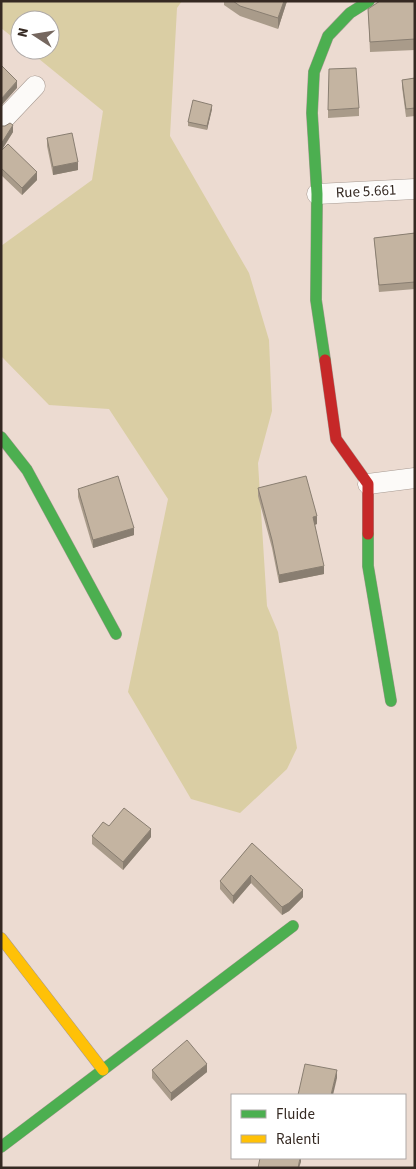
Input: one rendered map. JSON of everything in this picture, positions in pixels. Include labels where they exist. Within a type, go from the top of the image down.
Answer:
[{"type":"street","points":[[369,1],[350,13],[328,36],[314,72],[312,113],[316,194],[316,300],[336,439],[368,484],[368,566],[391,701]]},
{"type":"street","points":[[1,122],[35,86]]},
{"type":"street","name":"Rue 5.661","points":[[316,194],[415,188]]},
{"type":"street","points":[[1,437],[28,470],[116,634]]},
{"type":"street","points":[[368,484],[415,478]]},
{"type":"street","points":[[1,1147],[293,926]]},
{"type":"street","points":[[1,938],[103,1070]]},
{"type":"shaded area","points":[[1,1],[182,1],[177,8],[170,136],[249,273],[269,340],[272,411],[258,463],[267,606],[278,632],[297,748],[287,769],[240,813],[191,799],[128,692],[168,499],[109,409],[49,405],[1,356],[1,246],[92,180],[103,111],[40,60],[60,60],[60,10],[10,10],[10,35],[1,28]]},
{"type":"building","points":[[233,1],[284,1],[278,18],[240,6]]},
{"type":"building","points":[[380,1],[415,1],[415,39],[370,42],[368,9]]},
{"type":"building","points":[[1,67],[17,81],[1,99]]},
{"type":"building","points":[[356,68],[359,108],[328,110],[329,69]]},
{"type":"building","points":[[415,78],[415,108],[406,109],[402,80]]},
{"type":"building","points":[[193,100],[212,105],[207,126],[188,122]]},
{"type":"building","points":[[10,123],[13,125],[1,144],[1,126]]},
{"type":"building","points":[[72,133],[78,162],[53,167],[47,138]]},
{"type":"building","points":[[8,144],[37,172],[22,188],[1,168],[1,151]]},
{"type":"building","points":[[415,233],[415,282],[379,285],[374,238]]},
{"type":"building","points":[[118,476],[134,528],[93,540],[78,489]]},
{"type":"building","points":[[306,476],[317,516],[313,517],[324,566],[279,575],[258,488]]},
{"type":"building","points":[[124,808],[151,829],[123,862],[92,836],[103,822],[109,826]]},
{"type":"building","points":[[252,843],[303,890],[282,907],[251,875],[233,896],[220,881]]},
{"type":"building","points":[[187,1040],[207,1064],[171,1093],[152,1070]]},
{"type":"building","points":[[305,1064],[337,1070],[331,1094],[298,1094]]},
{"type":"building","points":[[260,1159],[300,1159],[298,1168],[258,1168]]},
{"type":"traffic: fast","points":[[325,360],[316,300],[317,194],[312,113],[314,72],[328,36],[350,13],[369,1]]},
{"type":"traffic: fast","points":[[1,437],[27,470],[116,634]]},
{"type":"traffic: fast","points":[[368,534],[368,566],[391,701]]},
{"type":"traffic: fast","points":[[1,1147],[293,926]]},
{"type":"traffic: slow","points":[[1,938],[103,1070]]},
{"type":"traffic: jam","points":[[325,360],[336,439],[368,484],[368,534]]}]
